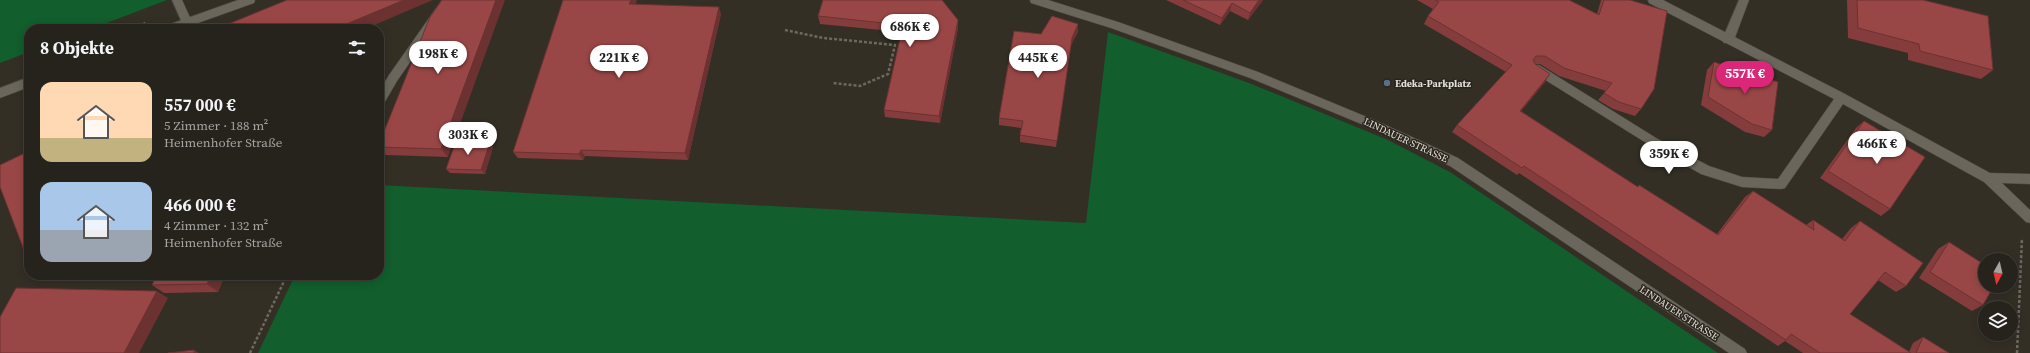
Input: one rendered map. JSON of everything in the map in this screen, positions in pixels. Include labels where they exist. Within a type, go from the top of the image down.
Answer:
[{"type":"street","points":[[177,0],[187,22]]},
{"type":"street","points":[[182,24],[250,0]]},
{"type":"street","points":[[384,93],[393,78],[448,0]]},
{"type":"street","name":"LINDAUER STRASSE","points":[[1035,0],[1114,25],[1254,75],[1375,125],[1454,162],[1740,353]]},
{"type":"street","points":[[1654,0],[1728,40],[1841,97],[1988,178],[2027,215]]},
{"type":"street","points":[[1728,40],[1744,0]]},
{"type":"street","points":[[1535,68],[1652,141],[1705,170],[1742,182],[1781,184],[1841,97]]},
{"type":"street","points":[[0,93],[24,84]]},
{"type":"street","points":[[1988,178],[2030,179]]},
{"type":"path","points":[[785,30],[823,38],[894,45],[888,74],[860,86],[833,83]]},
{"type":"path","points":[[2017,353],[2027,215]]},
{"type":"path","points":[[250,353],[285,280]]},
{"type":"green space","points":[[0,0],[167,0],[104,24],[24,24],[24,54],[0,63]]},
{"type":"green space","points":[[1108,32],[1249,83],[1388,140],[1450,172],[1718,353],[258,353],[293,280],[384,280],[384,185],[1086,223]]},
{"type":"building","points":[[287,0],[404,0],[347,24],[228,24]]},
{"type":"building","points":[[442,0],[496,0],[441,149],[384,147],[384,132],[430,17]]},
{"type":"building","points":[[563,0],[631,0],[629,4],[719,7],[685,153],[581,150],[579,154],[513,152]]},
{"type":"building","points":[[823,0],[942,0],[958,20],[939,116],[884,110],[903,25],[818,16]]},
{"type":"building","points":[[1183,0],[1259,0],[1250,13],[1232,3],[1222,18]]},
{"type":"building","points":[[1435,0],[1569,0],[1599,15],[1604,0],[1630,0],[1667,11],[1654,89],[1641,109],[1619,102],[1604,93],[1612,83],[1564,68],[1545,56],[1536,56],[1533,60],[1535,64],[1550,74],[1520,111],[1638,187],[1639,185],[1718,235],[1753,191],[1814,230],[1813,220],[1845,241],[1860,221],[1923,263],[1906,286],[1885,272],[1850,314],[1911,353],[1820,353],[1791,334],[1786,340],[1524,166],[1522,168],[1457,125],[1512,65],[1428,16],[1439,2]]},
{"type":"building","points":[[1857,0],[1923,0],[1988,16],[1993,70],[1920,51],[1919,44],[1858,28]]},
{"type":"building","points":[[1052,16],[1078,24],[1072,38],[1057,141],[1020,135],[1023,121],[999,118],[1014,31],[1041,34]]},
{"type":"building","points":[[1714,62],[1778,82],[1772,130],[1752,124],[1708,97]]},
{"type":"building","points":[[1864,121],[1925,157],[1890,209],[1828,171]]},
{"type":"building","points":[[456,141],[490,142],[481,170],[446,169]]},
{"type":"building","points":[[24,153],[24,250],[0,187],[0,165]]},
{"type":"building","points":[[1949,242],[1978,261],[1978,293],[1990,293],[1985,301],[1978,302],[1930,272]]},
{"type":"building","points":[[154,280],[209,280],[207,284],[152,285]]},
{"type":"building","points":[[16,288],[157,291],[124,353],[0,353],[0,317]]},
{"type":"building","points":[[1923,337],[1949,353],[1916,353]]},
{"type":"building","points":[[194,350],[194,353],[168,353]]},
{"type":"place","name":"Edeka-Parkplatz","points":[[1387,83]]}]
